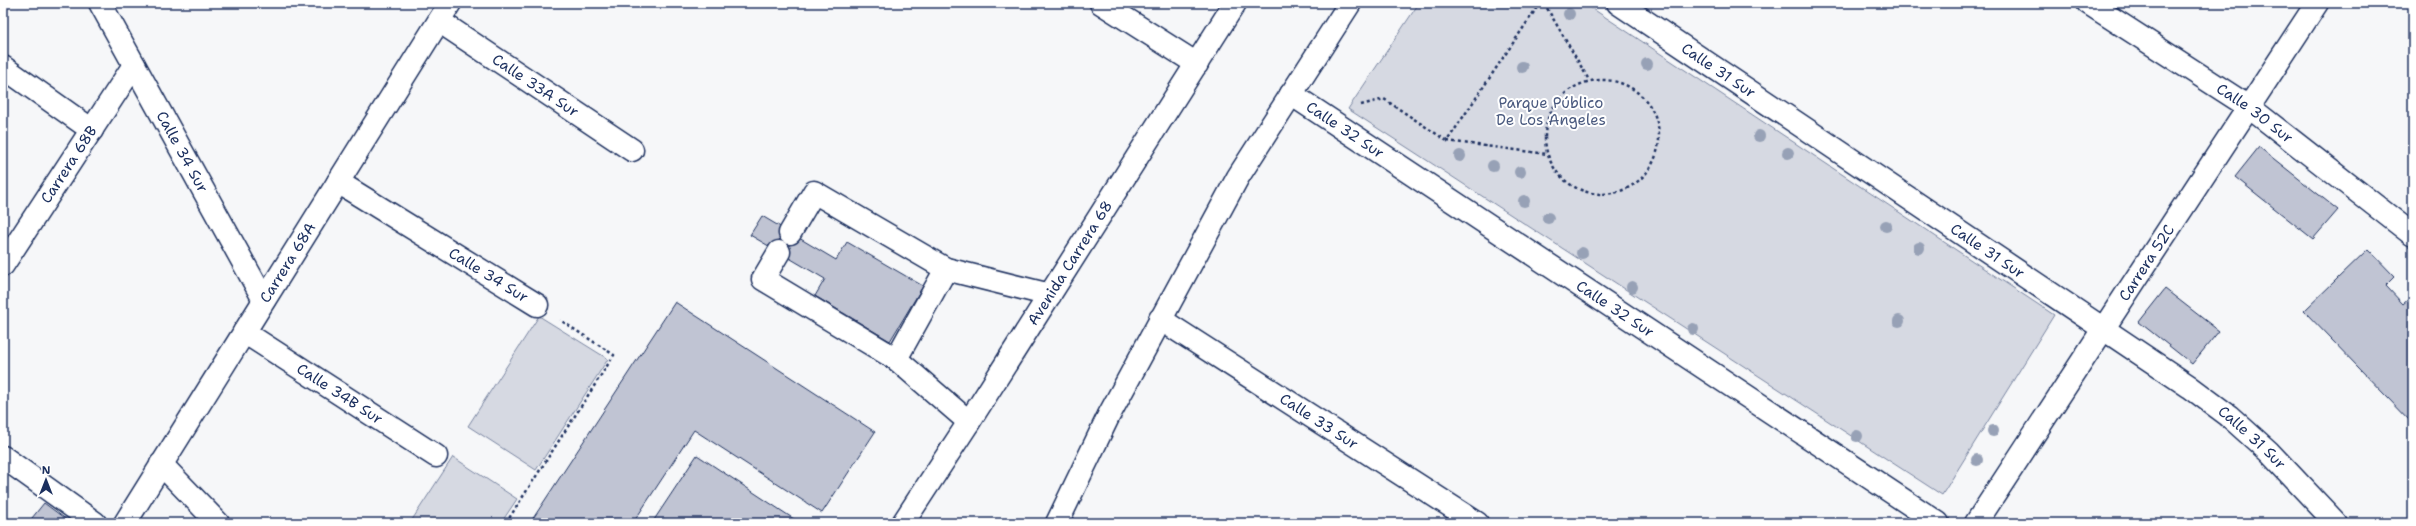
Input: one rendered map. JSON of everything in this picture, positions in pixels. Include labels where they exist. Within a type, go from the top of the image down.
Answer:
[{"type":"street","name":"Calle 34 Sur","points":[[100,3],[264,300]]},
{"type":"street","points":[[1101,3],[1197,64]]},
{"type":"street","name":"Avenida Carrera 68","points":[[903,523],[969,422],[1235,3]]},
{"type":"street","points":[[1058,523],[1109,415],[1238,177],[1350,3]]},
{"type":"street","name":"Calle 31 Sur","points":[[1618,3],[2190,387],[2229,416],[2269,452],[2336,523]]},
{"type":"street","name":"Calle 30 Sur","points":[[2088,3],[2249,107],[2413,235]]},
{"type":"street","name":"Carrera 52C","points":[[1976,523],[2317,3]]},
{"type":"street","name":"Calle 33A Sur","points":[[444,12],[632,150]]},
{"type":"street","name":"Carrera 68A","points":[[125,523],[444,12]]},
{"type":"street","name":"Carrera 68B","points":[[3,265],[134,65]]},
{"type":"street","points":[[3,67],[92,130]]},
{"type":"street","name":"Calle 32 Sur","points":[[1291,94],[1938,523]]},
{"type":"street","name":"Calle 34 Sur","points":[[338,182],[537,305]]},
{"type":"street","points":[[790,233],[814,192],[946,269],[1050,295]]},
{"type":"street","points":[[779,252],[763,279],[896,359],[969,422]]},
{"type":"street","points":[[896,359],[946,269]]},
{"type":"street","name":"Calle 33 Sur","points":[[1160,319],[1477,523]]},
{"type":"street","name":"Calle 34B Sur","points":[[244,332],[436,456]]},
{"type":"street","points":[[3,457],[95,523]]},
{"type":"street","points":[[161,464],[218,523]]},
{"type":"path","points":[[1447,141],[1540,3]]},
{"type":"path","points":[[1544,3],[1588,80]]},
{"type":"path","points":[[1588,80],[1614,81],[1626,84],[1642,95],[1654,110],[1660,128],[1659,147],[1653,164],[1641,180],[1625,190],[1600,194],[1587,192],[1570,185],[1556,171],[1547,154],[1544,136],[1548,117],[1557,100],[1571,88],[1588,80]]},
{"type":"path","points":[[1324,116],[1384,99],[1447,141],[1547,154]]},
{"type":"path","points":[[506,523],[614,355],[537,305]]},
{"type":"green space","name":"Parque Público De Los Angeles","points":[[1419,3],[1584,3],[2054,315],[1942,495],[1348,109]]},
{"type":"green space","points":[[539,316],[608,359],[536,470],[468,426]]},
{"type":"green space","points":[[453,457],[517,499],[501,523],[410,523]]},
{"type":"building","points":[[2259,147],[2338,210],[2313,239],[2235,177]]},
{"type":"building","points":[[762,216],[836,260],[847,242],[923,286],[890,341],[815,296],[825,279],[750,235]]},
{"type":"building","points":[[2368,249],[2395,277],[2386,286],[2403,304],[2412,296],[2413,298],[2413,424],[2304,311]]},
{"type":"building","points":[[2165,289],[2219,331],[2192,364],[2139,322]]},
{"type":"building","points":[[675,302],[875,432],[822,513],[694,430],[633,523],[530,523]]},
{"type":"building","points":[[697,455],[800,523],[652,523]]},
{"type":"building","points":[[44,503],[71,523],[28,523]]}]
